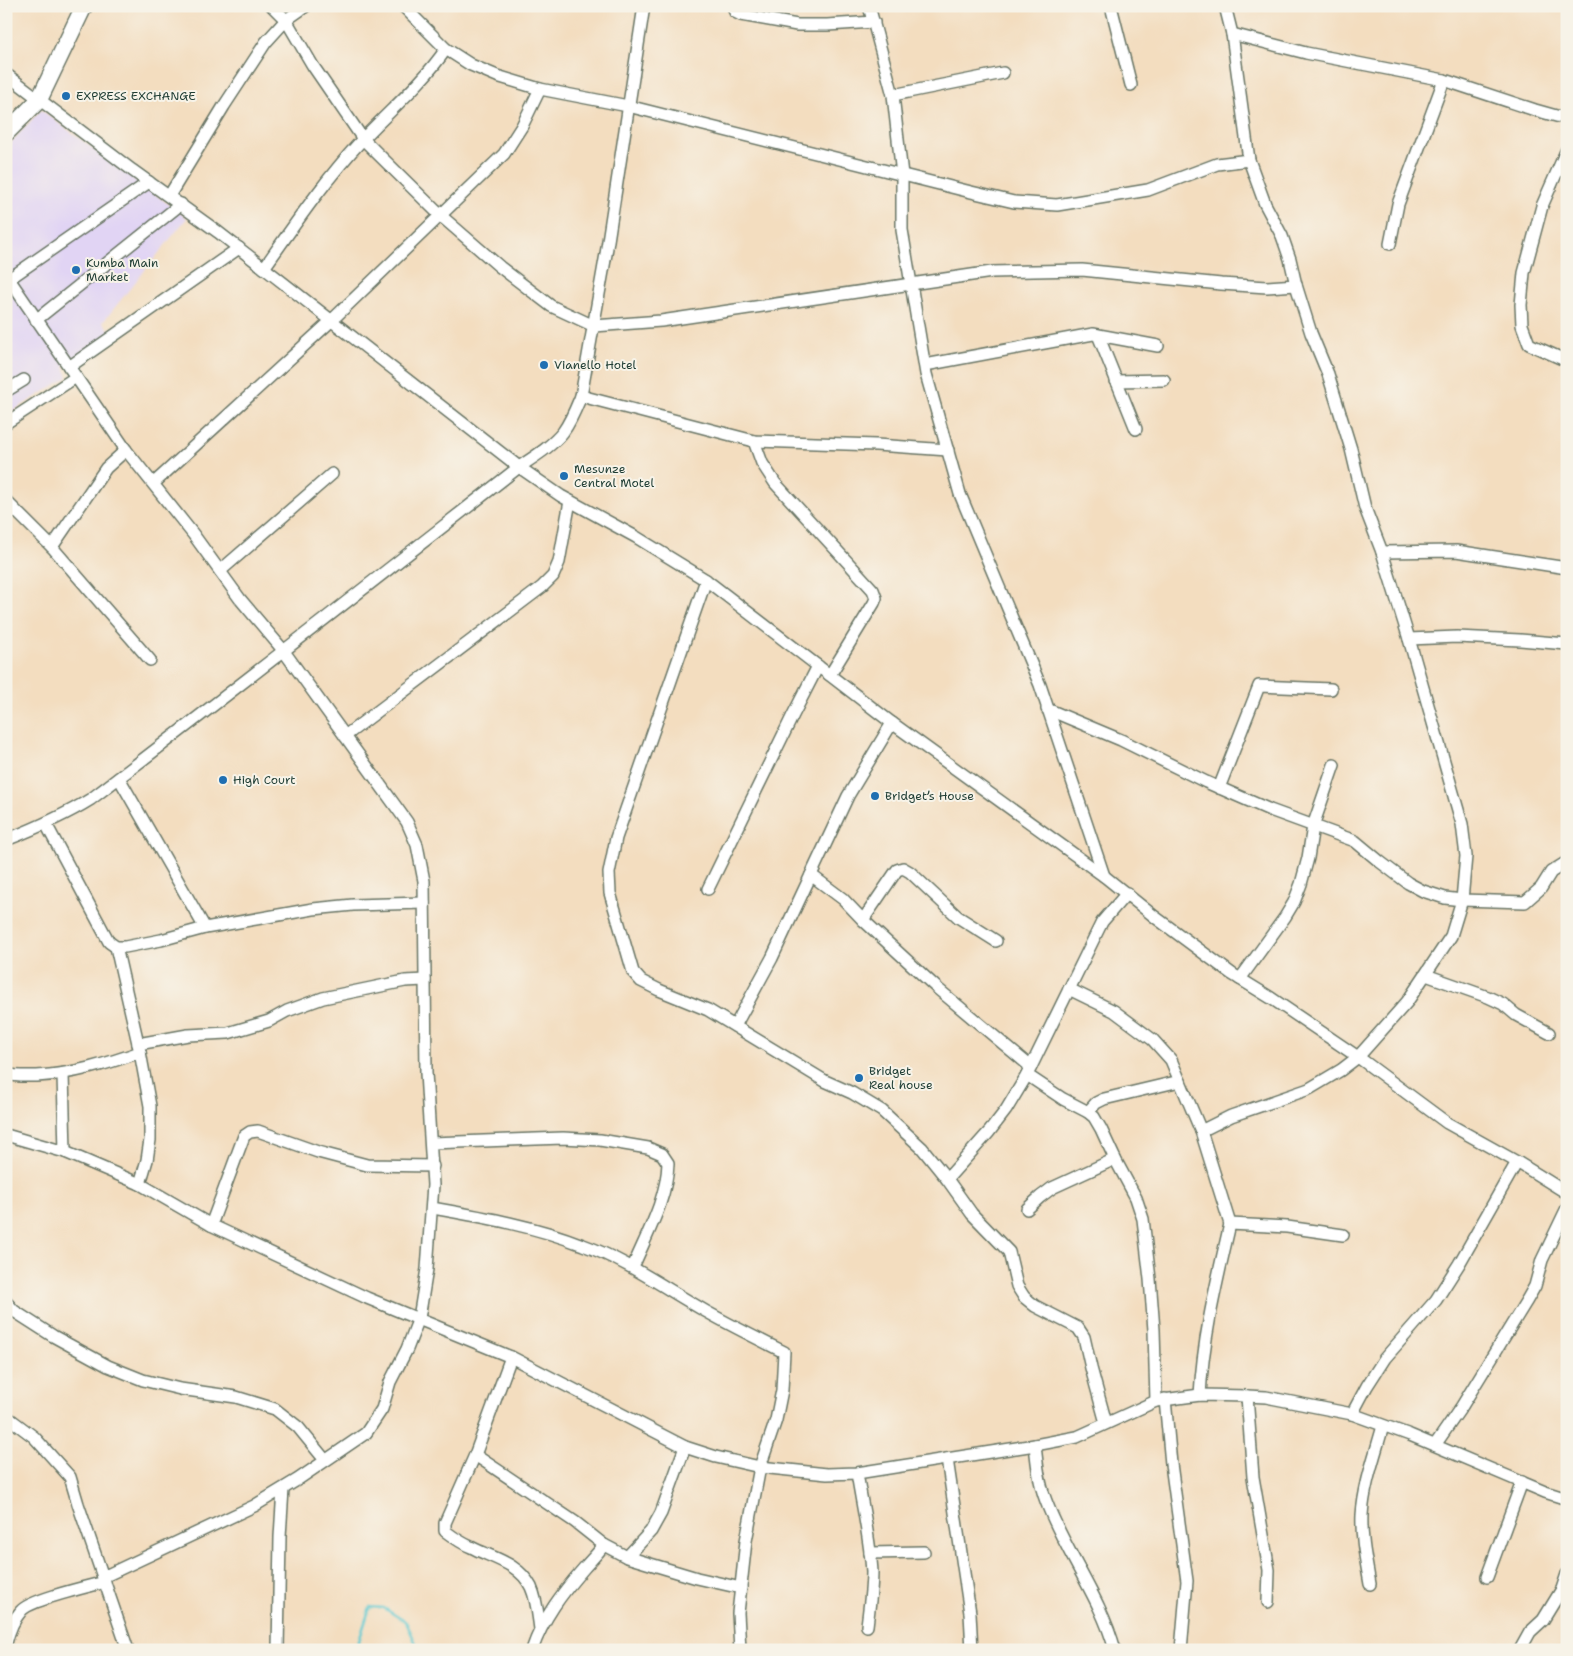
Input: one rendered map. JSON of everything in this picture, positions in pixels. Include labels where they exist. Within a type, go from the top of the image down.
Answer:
[{"type":"highway","points":[[6,133],[39,100],[84,6]]},
{"type":"street","points":[[272,6],[286,20],[313,66],[362,139],[440,215],[500,268],[551,306],[594,326],[661,321],[992,272],[1082,270],[1221,284],[1267,287],[1296,285]]},
{"type":"street","points":[[170,196],[224,106],[266,42],[286,20],[306,6]]},
{"type":"street","points":[[403,6],[446,49],[471,65],[497,76],[540,89],[628,106],[1014,202],[1057,205],[1148,190],[1217,164],[1249,160]]},
{"type":"street","points":[[6,840],[46,824],[91,799],[232,692],[283,650],[547,447],[563,432],[581,396],[594,326],[644,6]]},
{"type":"street","points":[[733,6],[734,12],[741,15],[797,25],[874,22]]},
{"type":"street","points":[[869,6],[893,95],[902,175],[902,230],[925,366],[960,494],[1040,685],[1104,876]]},
{"type":"street","points":[[1111,6],[1131,85]]},
{"type":"street","points":[[1201,1131],[1231,1116],[1309,1089],[1358,1057],[1406,1002],[1451,936],[1462,900],[1466,856],[1462,824],[1382,552],[1365,508],[1351,448],[1328,374],[1311,333],[1282,236],[1265,204],[1249,160],[1232,34],[1225,6]]},
{"type":"street","points":[[1232,34],[1306,53],[1444,80],[1567,119]]},
{"type":"street","points":[[264,268],[339,165],[362,139],[412,92],[434,67],[446,49]]},
{"type":"street","points":[[893,95],[1004,73]]},
{"type":"street","points":[[6,74],[239,248],[519,467],[570,500],[636,537],[706,580],[892,723],[1104,876],[1155,917],[1240,979],[1358,1057],[1447,1123],[1517,1162],[1567,1193]]},
{"type":"street","points":[[1390,244],[1398,204],[1444,80]]},
{"type":"street","points":[[154,483],[331,321],[504,154],[522,126],[540,89]]},
{"type":"street","points":[[1567,149],[1542,206],[1524,274],[1521,305],[1522,325],[1529,344],[1567,361]]},
{"type":"street","points":[[6,1642],[10,1630],[22,1609],[54,1596],[104,1580],[254,1506],[283,1489],[366,1433],[382,1409],[390,1382],[407,1349],[419,1318],[427,1268],[433,1166],[426,1073],[424,880],[417,845],[407,822],[283,650],[240,599],[154,483],[126,450],[7,280],[150,182]]},
{"type":"street","points":[[36,320],[181,204]]},
{"type":"street","points":[[6,423],[239,248]]},
{"type":"street","points":[[925,366],[1093,334],[1158,346]]},
{"type":"street","points":[[1098,335],[1136,429]]},
{"type":"street","points":[[6,392],[24,380]]},
{"type":"street","points":[[1116,381],[1164,380]]},
{"type":"street","points":[[581,396],[754,440],[948,450]]},
{"type":"street","points":[[754,440],[762,463],[775,483],[873,590],[876,598],[830,675]]},
{"type":"street","points":[[52,547],[106,468],[126,450]]},
{"type":"street","points":[[220,571],[332,474]]},
{"type":"street","points":[[345,736],[542,587],[553,576],[559,562],[570,500]]},
{"type":"street","points":[[6,501],[52,547],[150,660]]},
{"type":"street","points":[[1382,552],[1456,551],[1567,568]]},
{"type":"street","points":[[706,580],[616,838],[609,873],[610,893],[633,972],[636,976],[659,990],[708,1010],[825,1080],[882,1111],[922,1148],[972,1214],[1009,1252],[1017,1286],[1024,1297],[1035,1306],[1078,1328],[1084,1337],[1106,1423]]},
{"type":"street","points":[[1408,639],[1457,637],[1567,644]]},
{"type":"street","points":[[708,889],[818,666]]},
{"type":"street","points":[[1220,788],[1259,686],[1331,689]]},
{"type":"street","points":[[1047,709],[1121,740],[1270,810],[1355,841],[1408,883],[1423,891],[1445,898],[1525,902],[1542,888],[1551,872],[1567,862]]},
{"type":"street","points":[[735,1026],[772,958],[848,796],[892,723]]},
{"type":"street","points":[[1240,979],[1294,902],[1308,858],[1313,826],[1334,765]]},
{"type":"street","points":[[119,778],[205,928]]},
{"type":"street","points":[[46,824],[109,942],[116,947],[152,942],[205,928],[313,908],[424,903]]},
{"type":"street","points":[[863,920],[897,870],[904,868],[958,917],[996,942]]},
{"type":"street","points":[[811,875],[843,899],[863,920],[1029,1071],[1063,1099],[1094,1117],[1102,1129],[1115,1160],[1136,1198],[1143,1220],[1150,1270],[1160,1400],[1187,1581],[1181,1650]]},
{"type":"street","points":[[947,1179],[1006,1110],[1029,1071],[1102,922],[1127,894]]},
{"type":"street","points":[[116,947],[150,1106],[150,1140],[147,1160],[140,1184]]},
{"type":"street","points":[[1426,975],[1503,1004],[1516,1015],[1549,1033]]},
{"type":"street","points":[[6,1074],[16,1076],[63,1074],[100,1066],[139,1048],[188,1035],[228,1033],[270,1021],[287,1011],[323,998],[405,981],[425,980]]},
{"type":"street","points":[[1069,989],[1114,1011],[1153,1040],[1171,1060],[1201,1131],[1230,1224],[1207,1329],[1201,1367],[1200,1395]]},
{"type":"street","points":[[63,1074],[65,1152]]},
{"type":"street","points":[[1088,1112],[1096,1103],[1104,1099],[1180,1081]]},
{"type":"street","points":[[211,1225],[244,1136],[250,1132],[258,1131],[318,1152],[368,1165],[433,1166]]},
{"type":"street","points":[[6,1135],[65,1152],[140,1184],[211,1225],[367,1298],[511,1357],[684,1447],[716,1457],[760,1467],[827,1474],[857,1473],[1035,1445],[1077,1436],[1160,1400],[1200,1395],[1247,1396],[1352,1414],[1435,1445],[1567,1499]]},
{"type":"street","points":[[432,1143],[563,1138],[600,1140],[638,1146],[662,1154],[668,1162],[668,1176],[664,1194],[633,1267]]},
{"type":"street","points":[[1027,1210],[1052,1188],[1115,1160]]},
{"type":"street","points":[[1352,1414],[1385,1358],[1436,1300],[1459,1264],[1517,1162]]},
{"type":"street","points":[[432,1208],[550,1232],[586,1245],[633,1267],[707,1312],[784,1352],[782,1390],[776,1420],[760,1467],[746,1541],[738,1613],[740,1650]]},
{"type":"street","points":[[1435,1445],[1462,1406],[1527,1300],[1534,1286],[1542,1260],[1567,1208]]},
{"type":"street","points":[[1230,1224],[1287,1227],[1343,1235]]},
{"type":"street","points":[[6,1302],[14,1310],[54,1336],[108,1366],[143,1380],[236,1397],[275,1409],[298,1427],[325,1460]]},
{"type":"street","points":[[511,1357],[474,1455],[445,1523],[444,1531],[469,1547],[502,1560],[519,1571],[531,1587],[537,1606],[540,1629]]},
{"type":"street","points":[[1247,1396],[1253,1477],[1269,1570],[1268,1602]]},
{"type":"street","points":[[6,1416],[34,1437],[70,1477],[128,1650]]},
{"type":"street","points":[[1370,1584],[1364,1546],[1362,1515],[1367,1481],[1383,1426]]},
{"type":"street","points":[[1035,1445],[1038,1470],[1046,1501],[1104,1618],[1115,1650]]},
{"type":"street","points":[[627,1557],[651,1531],[661,1512],[684,1447]]},
{"type":"street","points":[[474,1455],[575,1522],[604,1544],[627,1557],[697,1578],[741,1588]]},
{"type":"street","points":[[947,1459],[970,1613],[972,1650]]},
{"type":"street","points":[[857,1473],[870,1553],[871,1590],[867,1626]]},
{"type":"street","points":[[1487,1577],[1522,1482]]},
{"type":"street","points":[[278,1650],[280,1537],[283,1489]]},
{"type":"street","points":[[532,1650],[546,1616],[604,1544]]},
{"type":"street","points":[[870,1553],[924,1552]]},
{"type":"street","points":[[1520,1650],[1530,1632],[1543,1620],[1562,1589],[1567,1574]]},
{"type":"shaded area","name":"Kumba Main Market","points":[[41,110],[187,218],[103,322],[111,332],[64,367],[68,377],[6,415],[6,148]]},
{"type":"waterway","points":[[354,1650],[358,1644],[370,1607],[384,1608],[406,1622],[419,1650]]},
{"type":"place","name":"EXPRESS EXCHANGE","points":[[66,96]]},
{"type":"place","name":"Kumba Main Market","points":[[76,270]]},
{"type":"place","name":"Vianello Hotel","points":[[544,365]]},
{"type":"place","name":"Mesunze Central Motel","points":[[564,476]]},
{"type":"place","name":"High Court","points":[[223,780]]},
{"type":"place","name":"Bridget’s House","points":[[875,796]]},
{"type":"place","name":"Bridget Real house","points":[[859,1078]]}]
